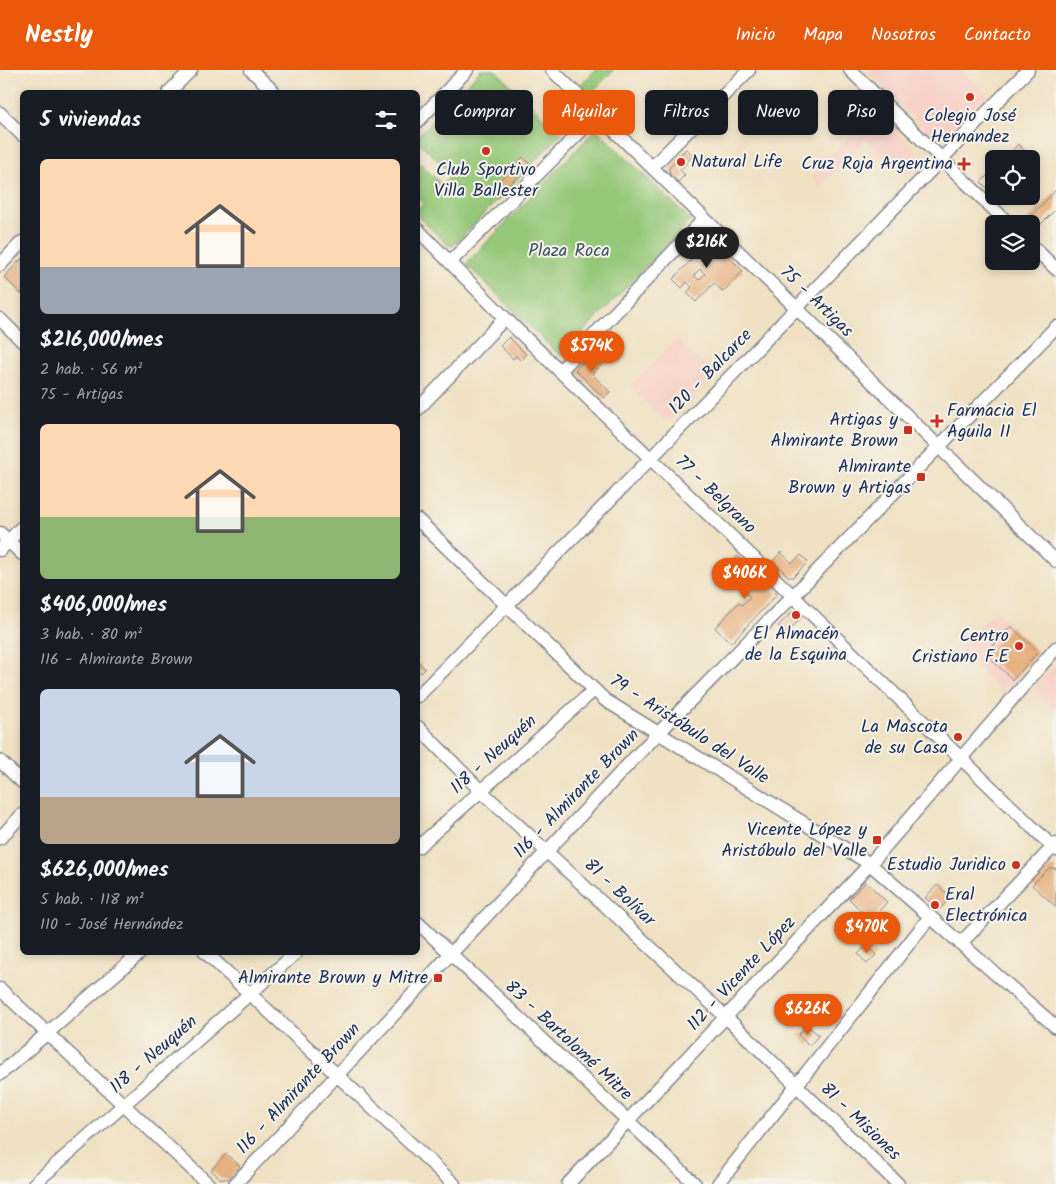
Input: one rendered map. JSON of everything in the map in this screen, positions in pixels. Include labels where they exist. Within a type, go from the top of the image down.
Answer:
[{"type":"street","points":[[171,90],[191,70]]},
{"type":"street","points":[[251,70],[272,90]]},
{"type":"street","points":[[420,119],[467,70]]},
{"type":"street","name":"75 - Artigas","points":[[552,70],[572,90]]},
{"type":"street","points":[[652,168],[749,70]]},
{"type":"street","points":[[850,70],[1000,215]]},
{"type":"street","name":"120 - Balcarce","points":[[420,694],[1028,70]]},
{"type":"street","points":[[0,113],[20,133]]},
{"type":"street","points":[[450,262],[576,135]]},
{"type":"street","name":"75 - Artigas","points":[[618,135],[1056,561]]},
{"type":"street","points":[[560,371],[704,219]]},
{"type":"street","name":"77 - Belgrano","points":[[420,232],[505,318],[961,759],[1055,847]]},
{"type":"street","points":[[0,265],[20,244]]},
{"type":"street","points":[[1040,254],[1056,269]]},
{"type":"street","points":[[420,406],[505,318]]},
{"type":"street","points":[[0,319],[20,339]]},
{"type":"street","name":"116 - Almirante Brown","points":[[235,1184],[546,850],[792,595],[1056,327]]},
{"type":"street","name":"79 - Aristóbulo del Valle","points":[[420,522],[605,700],[870,864],[1056,1027]]},
{"type":"street","points":[[20,528],[3,541],[20,553]]},
{"type":"street","name":"112 - Vicente López","points":[[568,1184],[870,864],[1056,648]]},
{"type":"street","name":"118 - Neuquén","points":[[420,845],[594,690]]},
{"type":"street","name":"81 - Bolívar","points":[[420,729],[481,791],[797,1085]]},
{"type":"street","points":[[0,761],[20,780]]},
{"type":"street","points":[[0,838],[20,816]]},
{"type":"street","points":[[961,943],[1055,847]]},
{"type":"street","points":[[718,1184],[930,917]]},
{"type":"street","name":"83 - Bartolomé Mitre","points":[[420,925],[695,1184]]},
{"type":"street","points":[[0,1074],[139,955]]},
{"type":"street","points":[[208,955],[454,1184]]},
{"type":"street","name":"118 - Neuquén","points":[[34,1184],[294,955]]},
{"type":"street","points":[[0,989],[208,1184]]},
{"type":"street","name":"81 - Misiones","points":[[797,1085],[898,1184]]},
{"type":"shaded area","points":[[865,70],[960,70],[987,95],[945,137],[933,137],[894,99],[894,90],[885,90]]},
{"type":"shaded area","points":[[894,129],[915,149],[916,169],[907,178],[866,139],[820,187],[810,177],[851,135],[894,135]]},
{"type":"shaded area","points":[[677,339],[714,375],[667,422],[630,387]]},
{"type":"shaded area","points":[[995,610],[1038,652],[1002,693],[958,648]]},
{"type":"shaded area","points":[[1056,664],[1056,710],[1033,689]]},
{"type":"green space","name":"Club Sportivo Villa Ballester","points":[[481,70],[495,70],[516,90],[462,90]]},
{"type":"green space","points":[[595,70],[614,70],[594,90],[586,90],[581,85]]},
{"type":"green space","name":"Club Sportivo Villa Ballester","points":[[533,107],[543,117],[543,135],[560,135],[453,246],[448,245],[420,218],[420,207],[423,204],[420,200],[420,163],[442,185],[452,175],[420,143],[420,134],[435,118],[435,135],[533,135]]},
{"type":"green space","name":"Plaza Roca","points":[[590,135],[602,135],[691,220],[560,356],[466,264]]},
{"type":"building","points":[[1018,144],[1024,150],[1012,150]]},
{"type":"building","name":"Natural Life","points":[[686,149],[693,155],[680,170],[685,175],[678,182],[670,175],[669,168]]},
{"type":"building","points":[[523,157],[529,163],[498,198],[490,190]]},
{"type":"building","points":[[985,178],[985,186],[981,182]]},
{"type":"building","points":[[1056,190],[1056,209],[1040,225],[1040,215],[1032,215]]},
{"type":"building","points":[[705,233],[743,271],[723,292],[714,283],[696,302],[687,293],[692,287],[687,282],[682,288],[673,279],[691,260],[685,255]],"holes":[[[700,269],[705,274],[699,280],[694,275]]]},
{"type":"building","points":[[20,260],[20,293],[4,277]]},
{"type":"building","points":[[509,337],[526,354],[520,360],[516,356],[513,359],[500,346]]},
{"type":"building","points":[[593,351],[604,362],[592,374],[610,392],[604,398],[575,370]]},
{"type":"building","points":[[781,552],[792,563],[801,555],[808,562],[793,577],[789,577],[773,561]]},
{"type":"building","points":[[737,556],[777,594],[731,643],[715,628],[739,602],[742,605],[750,597],[723,571]]},
{"type":"building","points":[[794,610],[802,617],[786,634],[778,626]]},
{"type":"building","points":[[1011,626],[1038,652],[1013,680],[986,654]]},
{"type":"building","points":[[420,664],[425,669],[420,672]]},
{"type":"building","points":[[1049,868],[1056,868],[1056,907],[1032,885]]},
{"type":"building","points":[[866,882],[887,902],[871,920],[849,899]]},
{"type":"building","points":[[937,885],[951,897],[939,910],[925,898]]},
{"type":"building","points":[[867,945],[876,955],[867,964],[858,954]]},
{"type":"building","points":[[807,1026],[819,1035],[809,1046],[798,1035]]},
{"type":"building","points":[[226,1154],[240,1166],[228,1179],[221,1179],[211,1170]]},
{"type":"place","name":"Colegio José Hernandez","points":[[970,97]]},
{"type":"place","name":"Club Sportivo Villa Ballester","points":[[486,151]]},
{"type":"place","name":"Natural Life","points":[[681,162]]},
{"type":"place","name":"Cruz Roja Argentina","points":[[964,164]]},
{"type":"place","name":"Farmacia El Aguila II","points":[[937,421]]},
{"type":"place","name":"Artigas y Almirante Brown","points":[[908,430]]},
{"type":"place","name":"Almirante Brown y Artigas","points":[[921,477]]},
{"type":"place","name":"El Almacén de la Esquina","points":[[796,615]]},
{"type":"place","name":"Centro Cristiano F.E","points":[[1019,646]]},
{"type":"place","name":"La Mascota de su Casa","points":[[958,737]]},
{"type":"place","name":"Vicente López y Aristóbulo del Valle","points":[[877,840]]},
{"type":"place","name":"Estudio Juridico","points":[[1016,865]]},
{"type":"place","name":"Eral Electrónica","points":[[935,905]]},
{"type":"place","name":"Almirante Brown y Mitre","points":[[438,978]]}]
